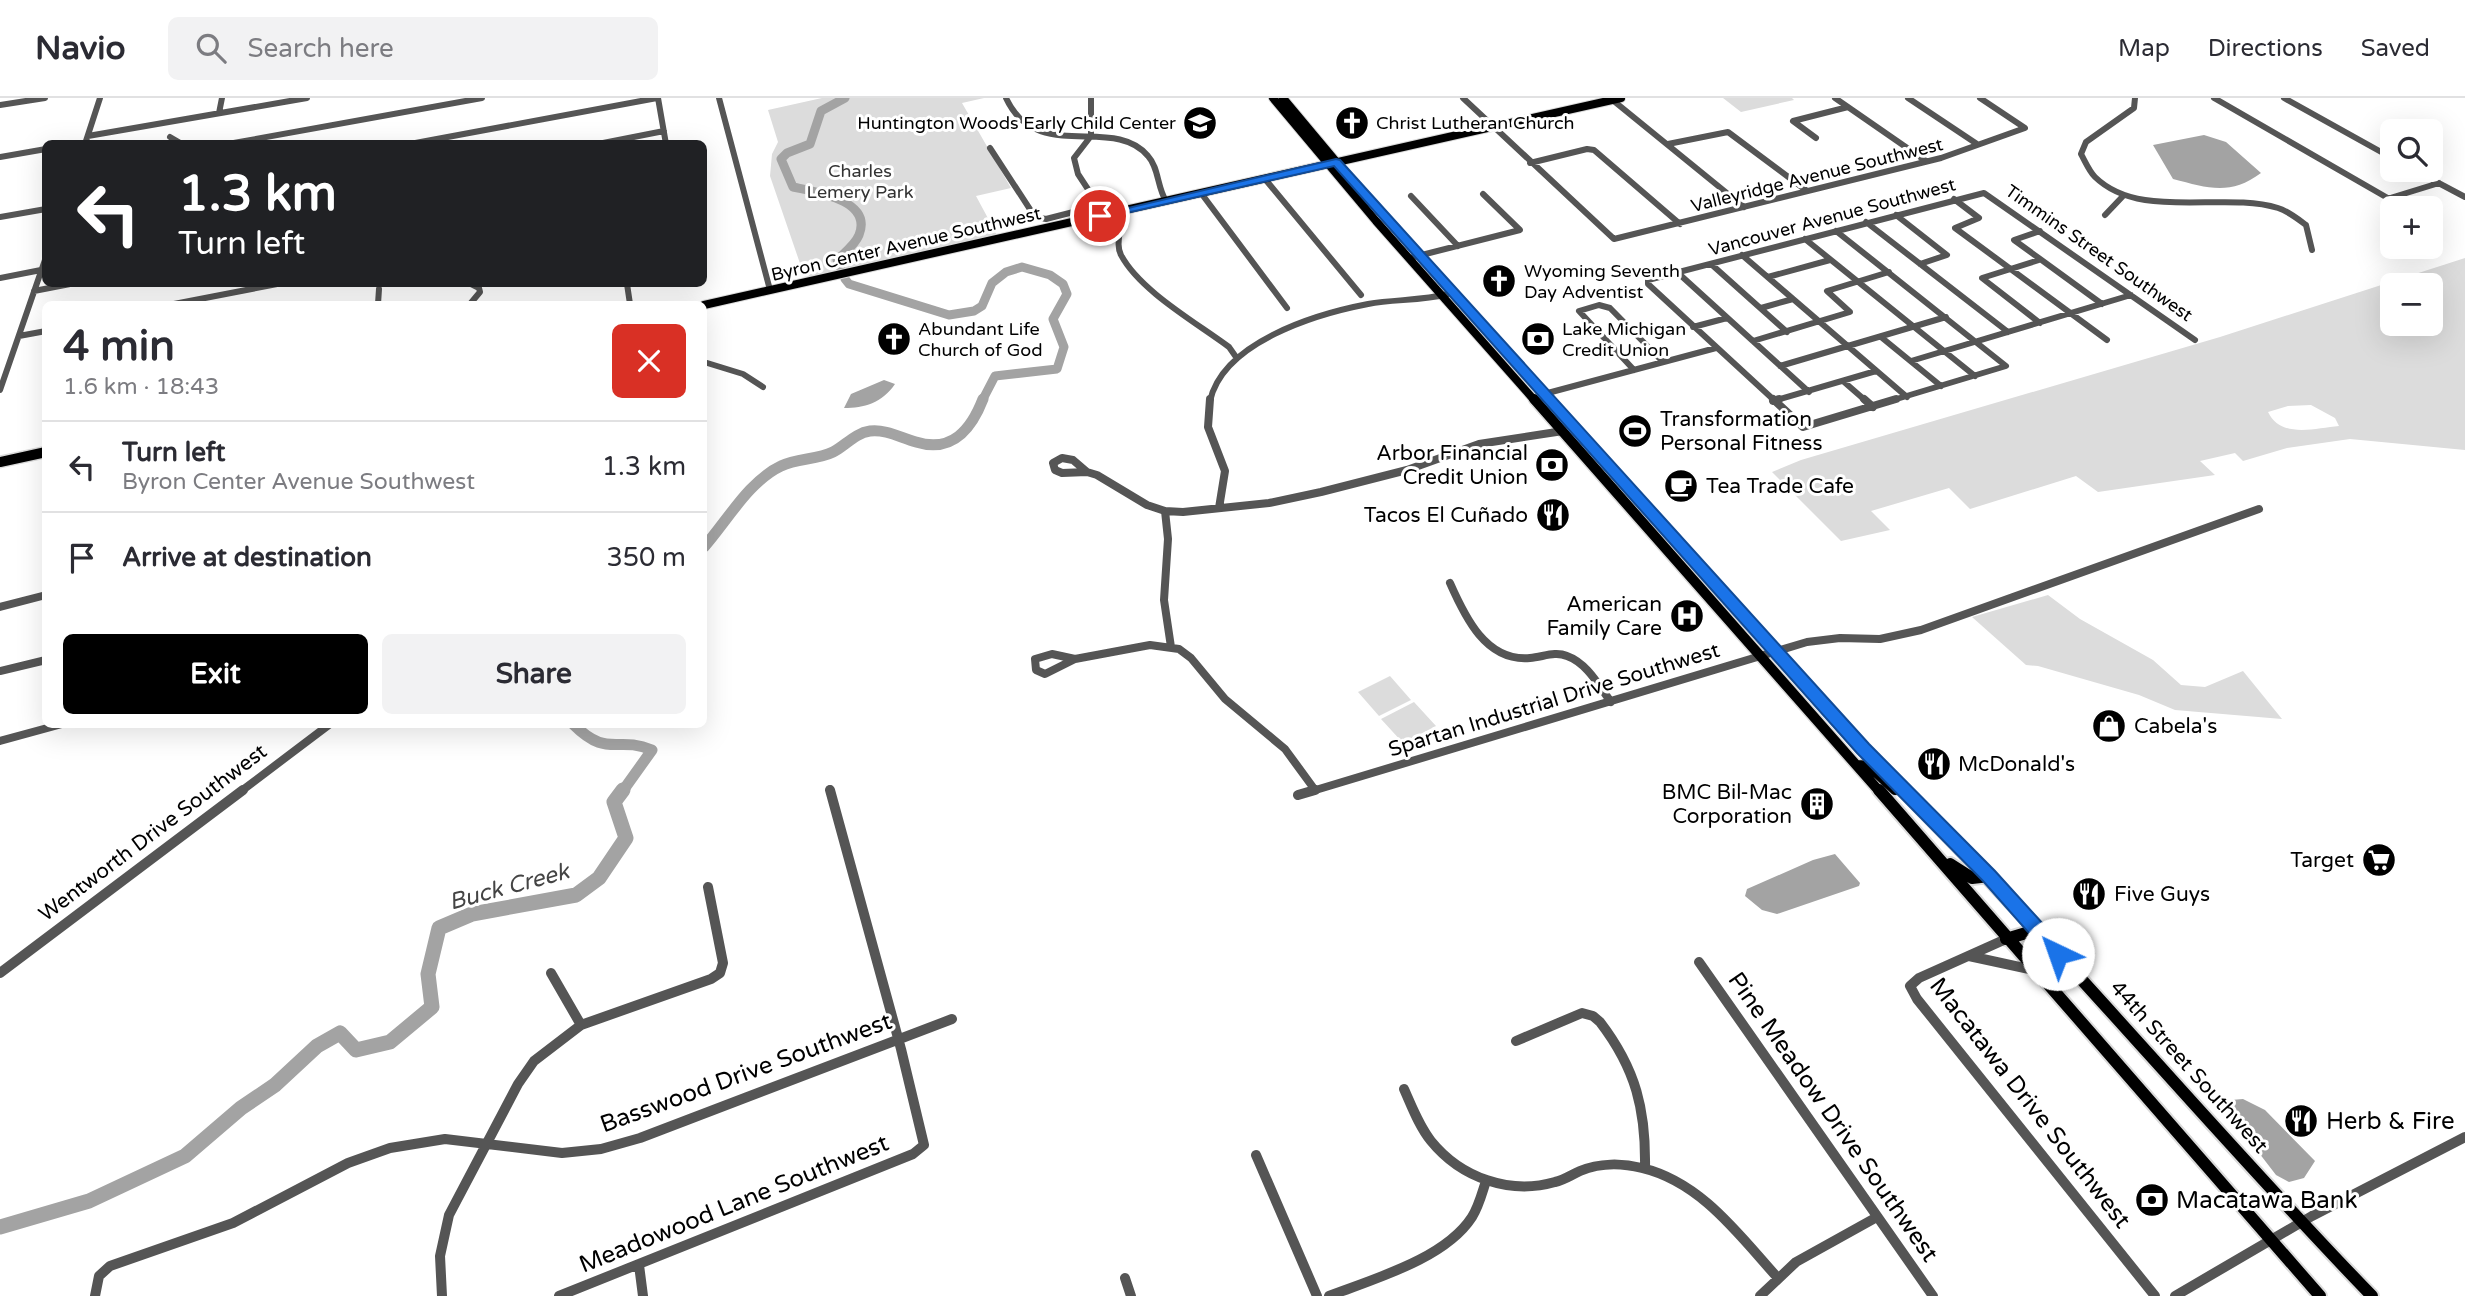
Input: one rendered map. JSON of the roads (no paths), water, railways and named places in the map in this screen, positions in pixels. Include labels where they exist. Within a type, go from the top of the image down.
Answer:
[{"type":"main road","points":[[1273,98],[1327,164],[1670,550],[2006,939],[2320,1296]]},
{"type":"main road","name":"44th Street Southwest","points":[[1283,98],[1336,162],[1776,652],[1910,797],[1989,876],[2302,1224],[2372,1296]]},
{"type":"main road","name":"Byron Center Avenue Southwest","points":[[707,304],[1360,156],[1382,154],[1598,98]]},
{"type":"main road","name":"Byron Center Avenue Southwest","points":[[1490,126],[1614,99]]},
{"type":"main road","points":[[1474,330],[1486,330]]},
{"type":"main road","points":[[1532,395],[1544,394]]},
{"type":"main road","points":[[1560,427],[1575,428]]},
{"type":"main road","points":[[1560,427],[1584,438]]},
{"type":"main road","points":[[0,462],[42,453]]},
{"type":"main road","points":[[1607,480],[1624,484]]},
{"type":"main road","points":[[1670,550],[1679,554],[1686,551]]},
{"type":"main road","points":[[1858,765],[1869,766],[1883,781],[1910,797]]},
{"type":"main road","points":[[1929,847],[1966,876],[1989,876]]},
{"type":"main road","points":[[2006,939],[2026,933],[2043,937]]},
{"type":"street","points":[[0,106],[45,98]]},
{"type":"street","points":[[84,140],[100,98]]},
{"type":"street","points":[[219,113],[222,98]]},
{"type":"street","points":[[89,140],[307,98]]},
{"type":"street","points":[[250,140],[482,98]]},
{"type":"street","points":[[432,140],[657,98],[665,140]]},
{"type":"street","points":[[719,98],[770,290]]},
{"type":"street","points":[[1006,98],[1015,118],[1034,130],[1052,135],[1090,136],[1132,144],[1144,152],[1156,166],[1157,187],[1166,201]]},
{"type":"street","points":[[990,148],[1035,217],[1046,219],[1093,207],[1097,203],[1074,167],[1074,158],[1090,136],[1091,98]]},
{"type":"street","points":[[1463,98],[1530,163],[1592,149],[1680,224]]},
{"type":"street","points":[[1835,98],[1926,161]]},
{"type":"street","points":[[1908,98],[1977,144]]},
{"type":"street","name":"Valleyridge Avenue Southwest","points":[[1530,163],[1614,239],[1963,152],[1977,144],[2025,128],[1980,98]]},
{"type":"street","points":[[2135,98],[2134,108],[2086,142],[2081,154],[2089,172],[2113,191],[2154,201],[2273,207],[2290,214],[2305,225],[2312,250]]},
{"type":"street","points":[[2214,98],[2382,196]]},
{"type":"street","points":[[2284,98],[2380,151]]},
{"type":"street","points":[[1614,99],[1744,207]]},
{"type":"street","points":[[1816,138],[1793,121],[1848,107]]},
{"type":"street","points":[[618,140],[664,131]]},
{"type":"street","points":[[1668,144],[1728,132],[1807,191]]},
{"type":"street","points":[[170,137],[175,140]]},
{"type":"street","points":[[0,157],[42,150]]},
{"type":"street","points":[[1265,179],[1361,295]]},
{"type":"street","points":[[2397,196],[2439,183],[2465,197]]},
{"type":"street","points":[[1202,193],[1287,308]]},
{"type":"street","name":"Vancouver Avenue Southwest","points":[[1693,327],[1647,281],[1984,193]]},
{"type":"street","name":"Timmins Street Southwest","points":[[1984,193],[2195,340]]},
{"type":"street","points":[[1410,258],[1520,230],[1483,194]]},
{"type":"street","points":[[2107,213],[2124,195]]},
{"type":"street","points":[[1411,196],[1458,246]]},
{"type":"street","points":[[1954,199],[1979,218],[1955,228],[2107,340]]},
{"type":"street","points":[[0,217],[42,209]]},
{"type":"street","points":[[1118,212],[1122,220],[1118,244],[1126,262],[1169,301],[1229,347],[1236,357]]},
{"type":"street","points":[[1896,215],[1947,255],[1920,264]]},
{"type":"street","points":[[1866,222],[2008,332]]},
{"type":"street","points":[[1693,327],[1803,427],[2006,366],[1836,231]]},
{"type":"street","points":[[2039,231],[2014,240],[2102,304]]},
{"type":"street","points":[[1805,239],[1975,376]]},
{"type":"street","points":[[1742,255],[1908,397]]},
{"type":"street","points":[[1768,277],[1830,260]]},
{"type":"street","points":[[2039,260],[1982,278],[2040,323]]},
{"type":"street","points":[[1710,264],[1787,332]]},
{"type":"street","points":[[0,278],[41,270]]},
{"type":"street","points":[[0,390],[41,270]]},
{"type":"street","points":[[1677,272],[1809,392]]},
{"type":"street","points":[[1753,341],[1850,312],[1827,291],[1889,272]]},
{"type":"street","points":[[34,290],[52,287]]},
{"type":"street","points":[[189,301],[262,287]]},
{"type":"street","points":[[472,301],[480,292],[477,287]]},
{"type":"street","points":[[378,301],[379,289]]},
{"type":"street","points":[[1219,508],[1225,471],[1210,438],[1207,416],[1213,390],[1236,357],[1281,331],[1312,319],[1369,304],[1416,301],[1453,293]]},
{"type":"street","points":[[1911,361],[2131,295]]},
{"type":"street","points":[[1760,308],[1793,299]]},
{"type":"street","points":[[1634,370],[1579,311],[1604,305],[1663,362]]},
{"type":"street","points":[[1780,366],[1945,317]]},
{"type":"street","points":[[1693,327],[1727,318]]},
{"type":"street","points":[[19,336],[42,332]]},
{"type":"street","points":[[1881,337],[1941,386]]},
{"type":"street","points":[[1544,394],[1716,348]]},
{"type":"street","points":[[707,363],[757,381],[763,387]]},
{"type":"street","points":[[1773,401],[1876,371]]},
{"type":"street","points":[[1843,381],[1873,407]]},
{"type":"street","points":[[1087,472],[1097,475],[1147,505],[1165,511],[1219,508],[1269,503],[1321,492],[1407,470],[1479,443],[1560,427]]},
{"type":"street","name":"Spartan Industrial Drive Southwest","points":[[1298,795],[1823,639],[1880,639],[1921,630],[2259,509]]},
{"type":"street","points":[[1165,511],[1168,539],[1164,600],[1171,647]]},
{"type":"street","points":[[1450,583],[1468,622],[1490,645],[1516,657],[1557,653],[1567,656],[1580,663],[1611,702]]},
{"type":"street","points":[[0,607],[42,595]]},
{"type":"street","points":[[1075,659],[1150,645],[1171,647],[1187,654],[1225,699],[1285,749],[1315,790]]},
{"type":"street","points":[[0,671],[42,661]]},
{"type":"street","points":[[0,741],[47,728]]},
{"type":"street","name":"Wentworth Drive Southwest","points":[[0,973],[325,728]]},
{"type":"street","points":[[830,789],[899,1040]]},
{"type":"street","points":[[442,1296],[440,1256],[446,1223],[518,1084],[534,1061],[581,1025],[712,979],[720,972],[723,963],[708,887]]},
{"type":"street","name":"Macatawa Drive Southwest","points":[[2006,939],[1919,978],[1910,986],[1917,999],[2155,1296]]},
{"type":"street","name":"Macatawa Drive Southwest","points":[[1968,956],[2034,970]]},
{"type":"street","name":"Pine Meadow Drive Southwest","points":[[1699,962],[1934,1296]]},
{"type":"street","points":[[551,973],[581,1025]]},
{"type":"street","points":[[1516,1041],[1582,1013],[1598,1018],[1629,1067],[1639,1089],[1646,1119],[1645,1168]]},
{"type":"street","name":"Basswood Drive Southwest","points":[[95,1296],[97,1281],[106,1269],[249,1215],[328,1170],[364,1156],[426,1140],[461,1139],[546,1153],[584,1152],[619,1144],[953,1019]]},
{"type":"street","name":"Meadowood Lane Southwest","points":[[559,1296],[922,1148],[924,1137],[899,1040]]},
{"type":"street","points":[[1404,1089],[1418,1120],[1437,1147],[1453,1162],[1486,1181],[1532,1186],[1553,1182],[1599,1165],[1618,1164],[1645,1168],[1675,1180],[1694,1192],[1777,1277]]},
{"type":"street","points":[[2175,1296],[2312,1216],[2465,1137]]},
{"type":"street","points":[[1256,1155],[1317,1296]]},
{"type":"street","points":[[1329,1296],[1409,1263],[1449,1240],[1474,1213],[1486,1181]]},
{"type":"street","points":[[1760,1296],[1777,1277],[1806,1255],[1877,1217]]},
{"type":"street","points":[[639,1265],[643,1296]]},
{"type":"street","points":[[1125,1278],[1131,1296]]},
{"type":"waterway","name":"Buck Creek","points":[[841,269],[837,260],[859,235],[861,223],[858,213],[828,195],[793,187],[781,159],[787,153],[810,144],[821,111],[845,98]]},
{"type":"waterway","name":"Buck Creek","points":[[845,279],[849,284],[949,315],[974,311],[982,306],[992,283],[1006,272],[1022,267],[1050,275],[1063,284],[1067,294],[1053,319],[1064,347],[1057,369],[995,376],[983,400]]},
{"type":"waterway","name":"Buck Creek","points":[[707,543],[749,491],[781,466],[827,455],[860,434],[870,431],[888,433],[929,445],[950,441],[966,429],[983,400]]},
{"type":"waterway","name":"Buck Creek","points":[[577,728],[604,744],[640,746],[652,750],[622,792]]},
{"type":"waterway","name":"Buck Creek","points":[[0,1227],[89,1201],[185,1156],[241,1108],[275,1085],[317,1046],[340,1033],[356,1050],[390,1042],[432,1007],[428,974],[439,928],[472,914],[576,895],[599,878],[626,838],[614,802],[623,790]]},
{"type":"place","name":"Huntington Woods Early Child Center","points":[[1200,123]]},
{"type":"place","name":"Christ Lutheran Church","points":[[1352,123]]},
{"type":"place","name":"Wyoming Seventh Day Adventist","points":[[1499,281]]},
{"type":"place","name":"Abundant Life Church of God","points":[[894,339]]},
{"type":"place","name":"Lake Michigan Credit Union","points":[[1538,339]]},
{"type":"place","name":"Transformation Personal Fitness","points":[[1635,431]]},
{"type":"place","name":"Arbor Financial Credit Union","points":[[1552,465]]},
{"type":"place","name":"Tea Trade Cafe","points":[[1681,486]]},
{"type":"place","name":"Tacos El Cuñado","points":[[1553,515]]},
{"type":"place","name":"American Family Care","points":[[1687,616]]},
{"type":"place","name":"Cabela's","points":[[2109,726]]},
{"type":"place","name":"McDonald's","points":[[1934,764]]},
{"type":"place","name":"BMC Bil-Mac Corporation","points":[[1817,804]]},
{"type":"place","name":"Target","points":[[2379,860]]},
{"type":"place","name":"Five Guys","points":[[2089,894]]},
{"type":"place","name":"Herb & Fire","points":[[2301,1121]]},
{"type":"place","name":"Macatawa Bank","points":[[2152,1200]]},
{"type":"park label","name":"Charles Lemery Park","points":[[860,181]]}]
